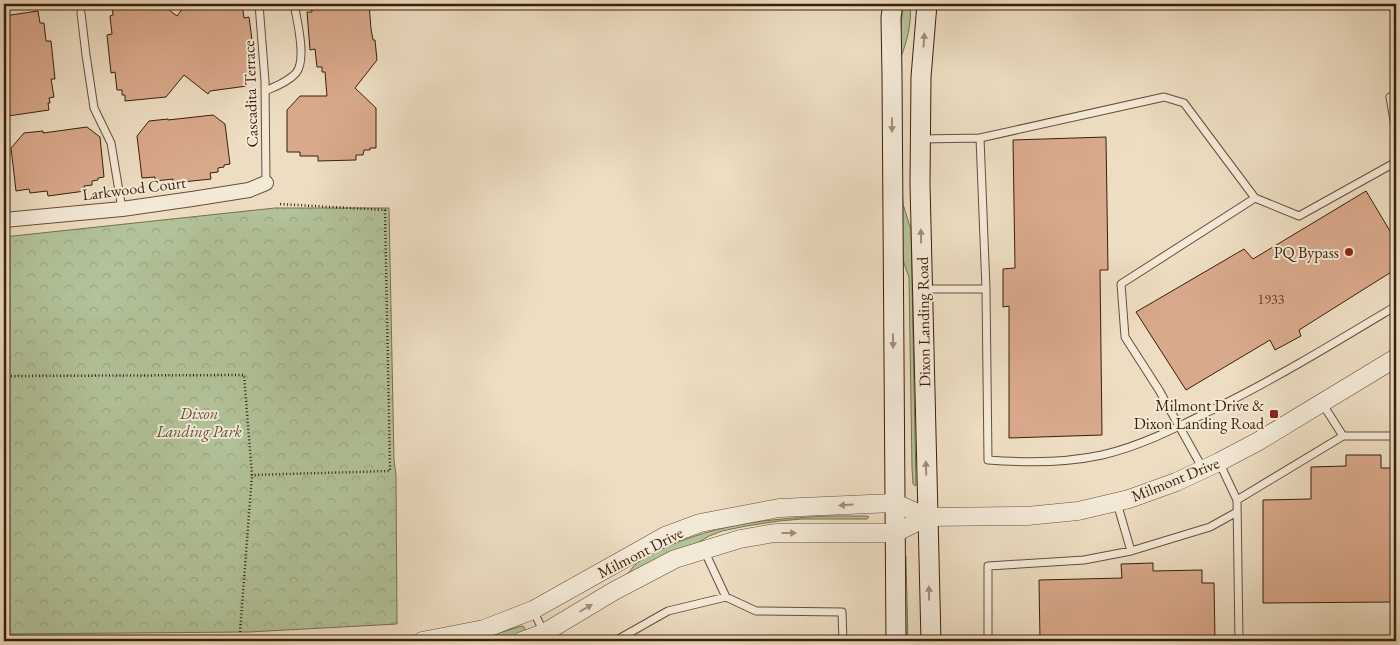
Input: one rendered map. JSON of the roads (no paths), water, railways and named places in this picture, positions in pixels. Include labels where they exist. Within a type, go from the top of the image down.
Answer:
[{"type":"main road","name":"Dixon Landing Road","points":[[893,4],[891,18],[896,641]]},
{"type":"main road","name":"Dixon Landing Road","points":[[927,4],[921,77],[922,138],[920,184],[931,641]]},
{"type":"street","name":"Larkwood Court","points":[[4,220],[122,209],[249,190],[266,183]]},
{"type":"street","name":"Milmont Drive","points":[[422,641],[484,629],[533,610],[665,536],[700,523],[779,508],[895,503],[927,517],[1027,516],[1078,510],[1129,498],[1176,482],[1219,462],[1257,442],[1396,358]]},
{"type":"street","name":"Milmont Drive","points":[[522,641],[546,637],[614,591],[675,559],[704,550],[740,539],[775,533],[895,532],[927,517]]},
{"type":"lane","name":"Cascadita Terrace","points":[[259,4],[266,91],[266,183]]},
{"type":"lane","points":[[266,91],[287,81],[297,72],[302,52],[294,4]]},
{"type":"lane","points":[[81,13],[94,108],[111,143],[122,209]]},
{"type":"lane","points":[[922,138],[980,138],[1164,97],[1184,103],[1255,198],[1299,216],[1396,162]]},
{"type":"lane","points":[[1390,97],[1396,132]]},
{"type":"lane","points":[[980,138],[986,288],[988,460],[1020,463],[1073,459],[1102,454],[1141,443],[1180,427],[1266,383],[1396,306]]},
{"type":"lane","points":[[1203,470],[1159,390],[1125,337],[1121,284],[1255,198]]},
{"type":"lane","points":[[922,289],[986,288]]},
{"type":"lane","points":[[1322,403],[1343,436]]},
{"type":"lane","points":[[1237,500],[1343,436],[1396,436]]},
{"type":"lane","points":[[1219,462],[1237,500],[1240,641]]},
{"type":"lane","points":[[1116,501],[1131,551]]},
{"type":"lane","points":[[988,641],[988,566],[1084,560],[1131,551],[1210,527],[1238,512]]},
{"type":"lane","points":[[704,550],[726,598]]},
{"type":"lane","points":[[616,641],[668,611],[726,598],[756,610],[842,612],[843,641]]},
{"type":"lane","points":[[533,610],[546,637]]},
{"type":"place","name":"PQ Bypass","points":[[1349,252]]},
{"type":"place","name":"Milmont Drive & Dixon Landing Road","points":[[1274,414]]},
{"type":"park label","name":"Dixon Landing Park","points":[[199,422]]}]
